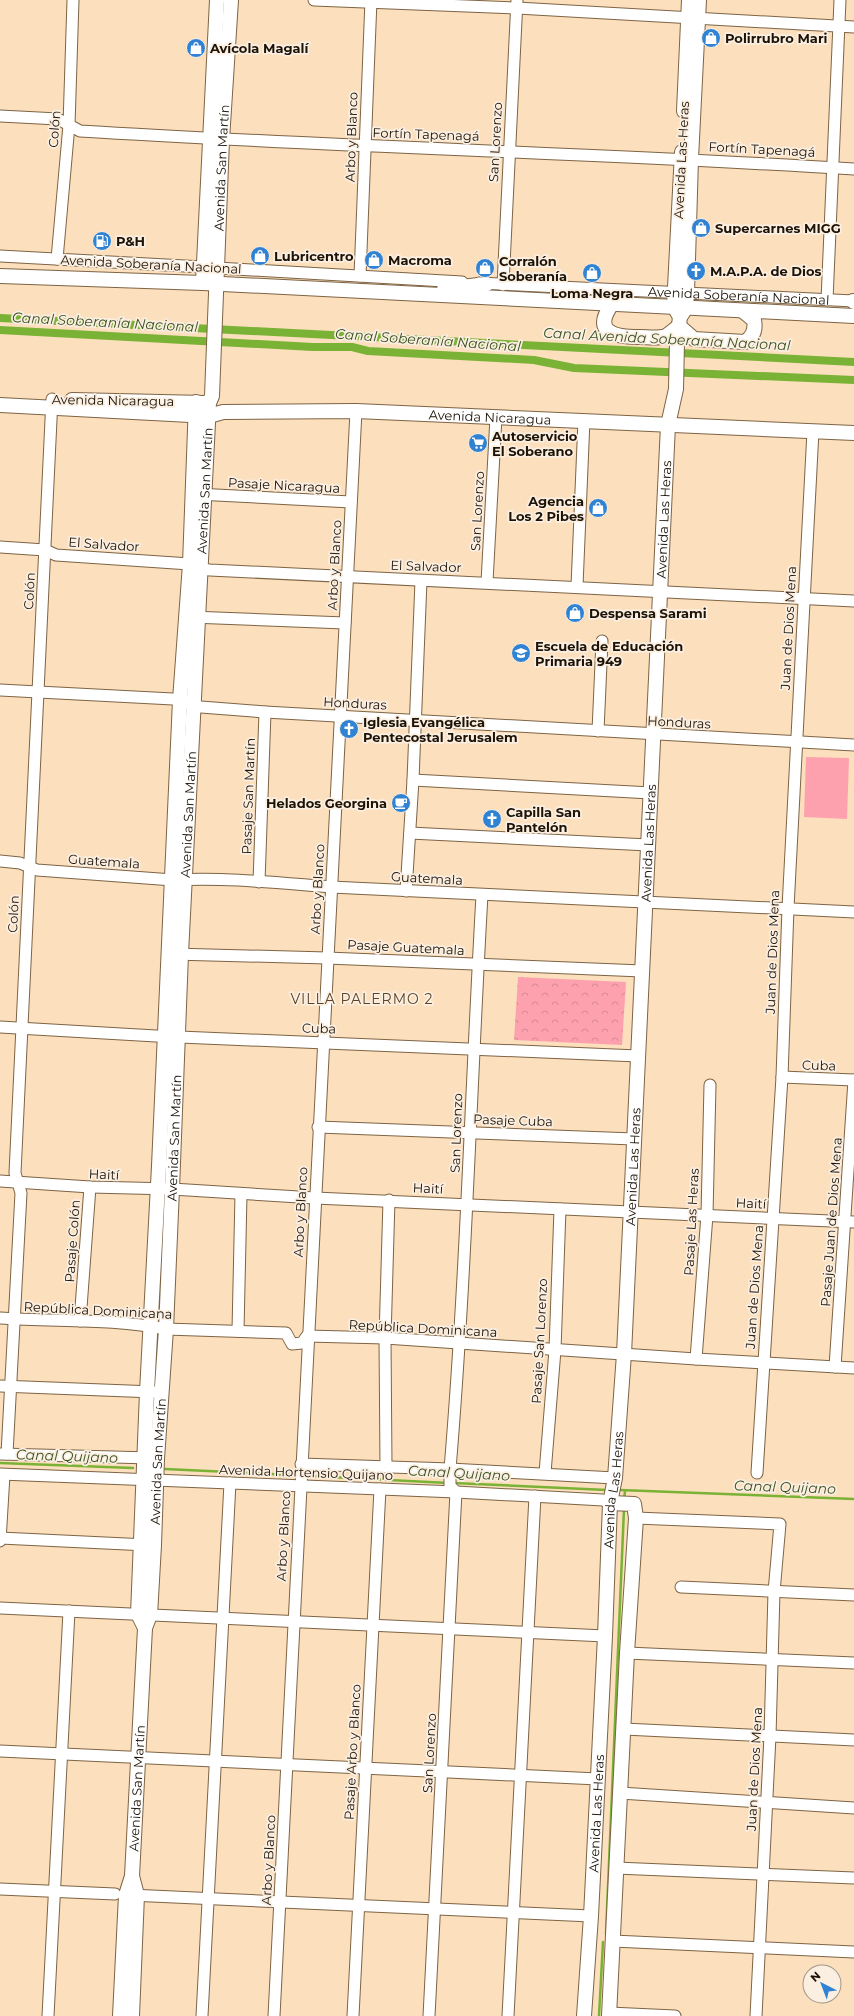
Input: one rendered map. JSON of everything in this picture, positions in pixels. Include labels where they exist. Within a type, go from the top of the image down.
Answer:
[{"type":"main road","name":"Avenida San Martín","points":[[217,0],[217,139]]},
{"type":"main road","name":"Avenida San Martín","points":[[154,1392],[166,1329],[165,1189],[175,954],[179,880],[195,705],[193,617],[202,409],[212,396],[215,319],[210,284],[210,267],[217,139],[231,0]]},
{"type":"main road","name":"Avenida Las Heras","points":[[584,2016],[598,1778],[610,1503],[615,1478],[624,1354],[668,425],[676,389],[677,342],[680,315],[693,18],[689,0]]},
{"type":"main road","name":"Avenida Las Heras","points":[[693,18],[699,0]]},
{"type":"main road","name":"Avenida Soberanía Nacional","points":[[0,276],[210,284],[612,304],[680,315],[743,310],[854,316]]},
{"type":"main road","points":[[406,294],[487,284]]},
{"type":"main road","points":[[612,304],[606,314],[604,322],[607,330],[613,335],[659,338],[667,335],[680,315],[694,339],[744,342],[751,338],[756,326],[754,320],[743,310]]},
{"type":"main road","name":"Avenida Nicaragua","points":[[0,396],[52,403]]},
{"type":"main road","name":"Avenida Nicaragua","points":[[0,405],[52,403],[202,409],[223,412],[356,410],[854,433]]},
{"type":"main road","name":"Avenida San Martín","points":[[179,880],[180,700],[193,617]]},
{"type":"main road","name":"Avenida San Martín","points":[[120,2016],[126,1895],[132,1876],[148,1545],[154,1392],[151,1326],[165,1189]]},
{"type":"main road","points":[[610,1503],[635,1511]]},
{"type":"main road","name":"Avenida Las Heras","points":[[609,2014],[635,1511]]},
{"type":"main road","name":"Avenida San Martín","points":[[126,1895],[132,2016]]},
{"type":"street","name":"Colón","points":[[57,259],[69,125],[73,0]]},
{"type":"street","points":[[314,0],[517,4],[693,18],[854,27]]},
{"type":"street","points":[[828,300],[840,0]]},
{"type":"street","name":"Arbo y Blanco","points":[[360,276],[371,1]]},
{"type":"street","name":"San Lorenzo","points":[[503,285],[508,151],[517,4]]},
{"type":"street","name":"Fortín Tapenagá","points":[[0,116],[58,119],[80,131],[365,147],[508,151],[686,159],[854,169]]},
{"type":"street","name":"Avenida Soberanía Nacional","points":[[0,256],[503,285],[854,301]]},
{"type":"street","name":"Colón","points":[[4,1454],[5,1386],[14,1319],[21,1193],[19,1182],[15,1173],[52,403]]},
{"type":"street","name":"Arbo y Blanco","points":[[274,2016],[288,1764],[293,1622],[318,1127],[356,410]]},
{"type":"street","name":"San Lorenzo","points":[[487,582],[496,417]]},
{"type":"street","points":[[577,586],[584,420]]},
{"type":"street","name":"Juan de Dios Mena","points":[[757,1473],[782,1077],[788,908],[803,598],[813,431]]},
{"type":"street","name":"Pasaje Nicaragua","points":[[198,495],[351,502]]},
{"type":"street","name":"El Salvador","points":[[0,547],[45,550],[56,555],[347,576],[577,586],[854,601]]},
{"type":"street","points":[[406,891],[413,780],[422,580]]},
{"type":"street","points":[[193,617],[345,623]]},
{"type":"street","points":[[598,731],[602,641]]},
{"type":"street","name":"Honduras","points":[[0,690],[180,700],[195,705],[217,709],[340,717],[854,745]]},
{"type":"street","name":"Pasaje San Martín","points":[[259,882],[265,712]]},
{"type":"street","points":[[413,780],[651,793]]},
{"type":"street","points":[[410,833],[648,845]]},
{"type":"street","name":"Guatemala","points":[[0,862],[20,863],[37,870],[179,880],[259,882],[482,895],[645,901],[854,912]]},
{"type":"street","name":"San Lorenzo","points":[[429,2016],[449,1629],[452,1480],[461,1344],[469,1132],[482,895]]},
{"type":"street","name":"Pasaje Guatemala","points":[[175,954],[327,958],[642,971]]},
{"type":"street","name":"Cuba","points":[[0,1027],[323,1043],[638,1056]]},
{"type":"street","name":"Cuba","points":[[782,1077],[854,1080]]},
{"type":"street","name":"Pasaje Juan de Dios Mena","points":[[835,1367],[850,1222],[854,1080]]},
{"type":"street","name":"Pasaje Las Heras","points":[[696,1359],[707,1215],[710,1085]]},
{"type":"street","name":"Pasaje Cuba","points":[[318,1127],[634,1139]]},
{"type":"street","name":"Haití","points":[[0,1181],[315,1198],[389,1200],[850,1222]]},
{"type":"street","name":"Pasaje Colón","points":[[80,1321],[90,1187]]},
{"type":"street","points":[[238,1331],[241,1194]]},
{"type":"street","points":[[386,1467],[385,1338],[389,1200]]},
{"type":"street","name":"Pasaje San Lorenzo","points":[[545,1474],[555,1350],[560,1209]]},
{"type":"street","name":"República Dominicana","points":[[0,1318],[80,1321],[151,1326],[166,1329],[286,1333],[292,1344],[302,1343],[308,1336],[385,1338],[854,1368]]},
{"type":"street","points":[[5,1386],[154,1392]]},
{"type":"street","points":[[4,1454],[151,1458]]},
{"type":"street","name":"Avenida Hortensio Quijano","points":[[301,1464],[386,1467],[535,1496],[603,1500],[610,1503]]},
{"type":"street","points":[[2,1474],[0,1539],[148,1545]]},
{"type":"street","name":"Avenida Hortensio Quijano","points":[[2,1474],[380,1489],[452,1480],[545,1474],[615,1478]]},
{"type":"street","points":[[202,2016],[230,1483]]},
{"type":"street","name":"Pasaje Arbo y Blanco","points":[[353,2016],[380,1489]]},
{"type":"street","points":[[508,2016],[535,1496]]},
{"type":"street","name":"Juan de Dios Mena","points":[[635,1511],[780,1524],[774,1592],[770,1736],[756,2016]]},
{"type":"street","points":[[681,1588],[854,1595]]},
{"type":"street","points":[[0,1608],[605,1636]]},
{"type":"street","points":[[48,2016],[69,1611]]},
{"type":"street","points":[[627,1653],[854,1664]]},
{"type":"street","points":[[624,1729],[854,1740]]},
{"type":"street","points":[[0,1751],[598,1778]]},
{"type":"street","points":[[620,1793],[854,1808]]},
{"type":"street","points":[[616,1868],[854,1878]]},
{"type":"street","points":[[0,1889],[591,1916]]},
{"type":"street","points":[[613,1941],[854,1952]]},
{"type":"street","points":[[609,2014],[674,2016]]},
{"type":"green space","points":[[806,757],[849,758],[847,819],[804,817]]},
{"type":"green space","points":[[518,977],[626,982],[622,1045],[514,1040]]},
{"type":"waterway","name":"Canal Avenida Soberanía Nacional","points":[[0,318],[854,362]]},
{"type":"waterway","name":"Canal Soberanía Nacional","points":[[0,330],[313,347],[352,347],[368,351],[534,360],[574,368],[854,380]]},
{"type":"waterway","name":"Canal Quijano","points":[[0,1463],[133,1468]]},
{"type":"waterway","name":"Canal Quijano","points":[[165,1469],[293,1475]]},
{"type":"waterway","name":"Canal Quijano","points":[[310,1476],[448,1483]]},
{"type":"waterway","name":"Canal Quijano","points":[[453,1483],[607,1490]]},
{"type":"waterway","name":"Canal Quijano","points":[[620,1490],[854,1499]]},
{"type":"waterway","points":[[624,1500],[625,1491]]},
{"type":"waterway","points":[[606,1934],[624,1509]]},
{"type":"waterway","points":[[599,2016],[603,1942]]},
{"type":"place","name":"Polirrubro Mari","points":[[711,38]]},
{"type":"place","name":"Avícola Magalí","points":[[196,48]]},
{"type":"place","name":"Supercarnes MIGG","points":[[701,228]]},
{"type":"place","name":"P&H","points":[[102,241]]},
{"type":"place","name":"Lubricentro","points":[[260,256]]},
{"type":"place","name":"Macroma","points":[[374,260]]},
{"type":"place","name":"Corralón Soberanía","points":[[485,268]]},
{"type":"place","name":"M.A.P.A. de Dios","points":[[696,271]]},
{"type":"place","name":"Loma Negra","points":[[592,273]]},
{"type":"place","name":"Autoservicio El Soberano","points":[[478,443]]},
{"type":"place","name":"Agencia Los 2 Pibes","points":[[598,508]]},
{"type":"place","name":"Despensa Sarami","points":[[575,613]]},
{"type":"place","name":"Escuela de Educación Primaria 949","points":[[521,653]]},
{"type":"place","name":"Iglesia Evangélica Pentecostal Jerusalem","points":[[349,729]]},
{"type":"place","name":"Helados Georgina","points":[[401,803]]},
{"type":"place","name":"Capilla San Pantelón","points":[[492,819]]},
{"type":"district","name":"VILLA PALERMO 2","points":[[362,999]]}]
